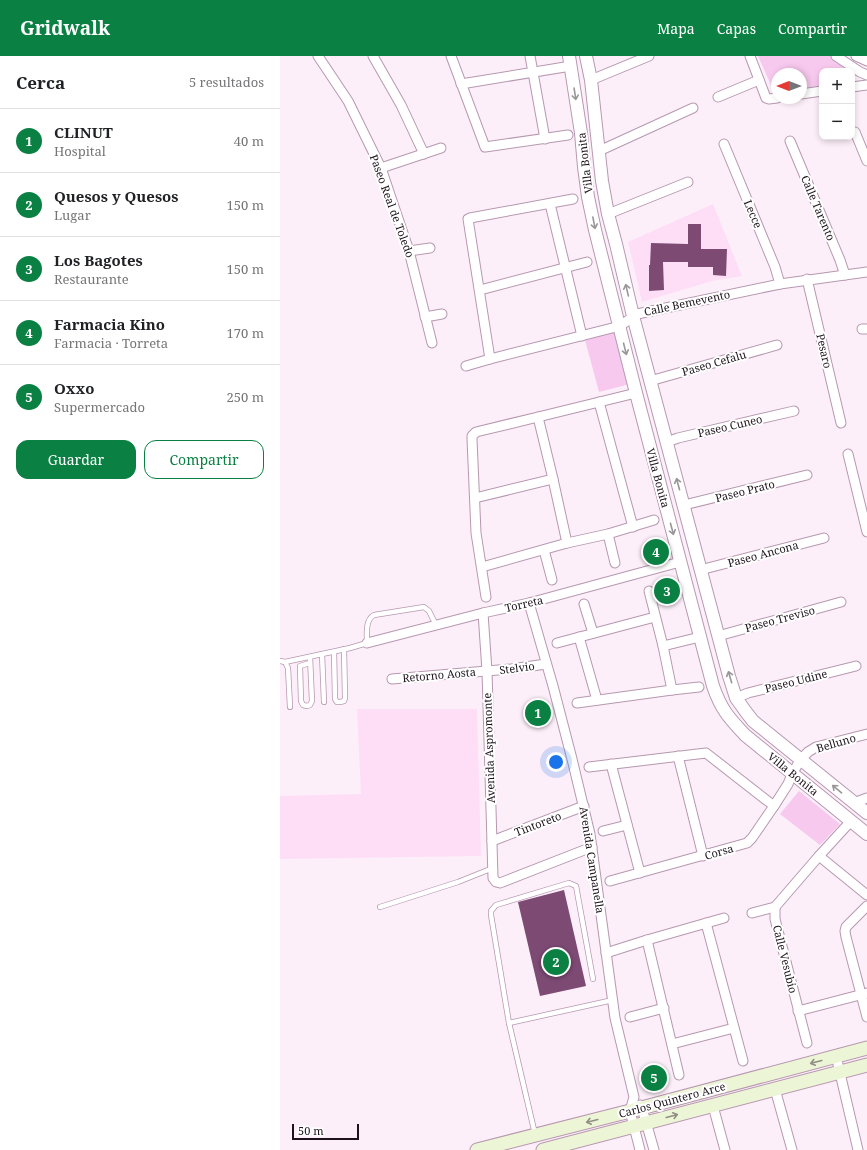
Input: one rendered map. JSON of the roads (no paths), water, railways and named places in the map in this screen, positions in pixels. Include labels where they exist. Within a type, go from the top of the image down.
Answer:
[{"type":"main road","name":"Carlos Quintero Arce","points":[[477,1150],[636,1110],[867,1048]]},
{"type":"main road","name":"Carlos Quintero Arce","points":[[543,1150],[867,1065]]},
{"type":"street","points":[[374,56],[401,105],[424,154]]},
{"type":"street","points":[[451,56],[485,147],[568,135]]},
{"type":"street","points":[[530,56],[545,139]]},
{"type":"street","name":"Villa Bonita","points":[[586,56],[596,78],[598,151],[604,198],[613,212],[616,244],[633,316],[700,570],[736,698],[753,721],[867,813]]},
{"type":"street","points":[[596,78],[649,56]]},
{"type":"street","points":[[750,56],[766,98],[771,99]]},
{"type":"street","points":[[836,56],[867,75]]},
{"type":"street","points":[[856,56],[867,61]]},
{"type":"street","name":"Paseo Real de Toledo","points":[[321,57],[348,101],[381,168],[409,251],[432,343]]},
{"type":"street","points":[[461,84],[533,72],[568,63]]},
{"type":"street","name":"Villa Bonita","points":[[568,63],[581,133],[588,197],[595,230],[680,562],[718,700],[726,714],[745,735],[867,834]]},
{"type":"street","points":[[718,97],[758,80]]},
{"type":"street","points":[[855,86],[867,84]]},
{"type":"street","points":[[807,93],[819,91]]},
{"type":"street","points":[[598,151],[693,108]]},
{"type":"street","points":[[855,132],[867,161]]},
{"type":"street","name":"Calle Tarento","points":[[790,141],[845,275]]},
{"type":"street","name":"Lecce","points":[[724,144],[775,267],[780,284]]},
{"type":"street","points":[[381,168],[440,148]]},
{"type":"street","points":[[613,212],[688,182]]},
{"type":"street","points":[[490,359],[468,221],[469,218],[573,199]]},
{"type":"street","points":[[550,204],[582,336]]},
{"type":"street","points":[[409,251],[430,248]]},
{"type":"street","points":[[480,290],[587,262]]},
{"type":"street","name":"Calle Bemevento","points":[[466,366],[620,326],[637,314],[807,279],[867,272]]},
{"type":"street","name":"Pesaro","points":[[807,279],[841,423]]},
{"type":"street","points":[[425,317],[442,314]]},
{"type":"street","name":"Paseo Cefalu","points":[[650,381],[777,345]]},
{"type":"street","points":[[486,597],[476,533],[472,439],[474,433],[636,393]]},
{"type":"street","points":[[599,402],[633,527]]},
{"type":"street","name":"Paseo Cuneo","points":[[666,442],[685,436],[794,411]]},
{"type":"street","points":[[538,418],[567,543]]},
{"type":"street","points":[[848,454],[867,532]]},
{"type":"street","name":"Paseo Prato","points":[[684,506],[807,475]]},
{"type":"street","points":[[475,498],[553,479]]},
{"type":"street","points":[[482,567],[567,543],[608,534],[654,520]]},
{"type":"street","points":[[608,534],[615,563]]},
{"type":"street","name":"Paseo Ancona","points":[[700,570],[824,538]]},
{"type":"street","points":[[544,550],[552,580]]},
{"type":"street","name":"Torreta","points":[[366,643],[483,613],[529,603],[680,562]]},
{"type":"street","points":[[648,591],[663,646],[672,690]]},
{"type":"street","name":"Paseo Treviso","points":[[718,636],[841,602]]},
{"type":"street","name":"Avenida Campanella","points":[[529,603],[553,686],[584,806],[592,847],[615,1018],[636,1110]]},
{"type":"street","points":[[584,604],[593,633]]},
{"type":"street","name":"Avenida Aspromonte","points":[[483,613],[487,672],[493,878],[496,882],[500,883],[592,847]]},
{"type":"street","points":[[557,643],[655,617]]},
{"type":"street","points":[[579,637],[597,700]]},
{"type":"street","points":[[663,646],[700,637]]},
{"type":"street","name":"Stelvio","points":[[487,672],[546,664]]},
{"type":"street","name":"Paseo Udine","points":[[736,698],[748,693],[856,666]]},
{"type":"street","name":"Retorno Aosta","points":[[392,679],[487,672]]},
{"type":"street","points":[[577,703],[699,687]]},
{"type":"street","name":"Belluno","points":[[792,774],[801,759],[816,747],[867,734]]},
{"type":"street","points":[[589,767],[702,752],[709,754],[774,806]]},
{"type":"street","points":[[678,756],[703,856]]},
{"type":"street","points":[[611,764],[640,873]]},
{"type":"street","name":"Corsa","points":[[610,881],[742,845],[749,841],[774,806],[788,784],[792,774]]},
{"type":"street","points":[[854,803],[867,798]]},
{"type":"street","name":"Tintoreto","points":[[492,841],[584,806]]},
{"type":"street","points":[[752,913],[776,908],[819,856],[851,821]]},
{"type":"street","points":[[603,831],[627,825]]},
{"type":"street","points":[[819,856],[867,895]]},
{"type":"street","points":[[867,906],[846,927],[845,931],[864,994],[867,1017]]},
{"type":"street","name":"Calle Vesubio","points":[[776,908],[775,919],[807,1043]]},
{"type":"street","points":[[606,953],[724,918]]},
{"type":"street","points":[[706,923],[743,1062]]},
{"type":"street","points":[[647,940],[680,1075]]},
{"type":"street","points":[[798,1011],[864,994]]},
{"type":"street","points":[[630,1017],[664,1008]]},
{"type":"street","points":[[672,1044],[734,1028]]},
{"type":"street","points":[[836,1056],[858,1150]]},
{"type":"street","points":[[775,1089],[792,1150]]},
{"type":"street","points":[[713,1106],[725,1150]]},
{"type":"street","points":[[636,1110],[640,1125],[654,1150]]},
{"type":"street","points":[[640,1125],[640,1150]]},
{"type":"lane","points":[[282,662],[334,652],[366,643],[368,621],[370,617],[374,615],[424,607],[430,611],[436,625]]},
{"type":"lane","points":[[334,652],[335,699],[337,702],[340,702],[344,701],[345,698],[344,649]]},
{"type":"lane","points":[[322,654],[324,702]]},
{"type":"lane","points":[[310,657],[312,701],[310,705],[307,706],[303,705],[301,701],[300,666],[310,663]]},
{"type":"lane","points":[[282,662],[288,668],[290,707]]},
{"type":"lane","points":[[380,907],[458,882],[493,868]]},
{"type":"lane","points":[[535,1135],[509,1023],[490,915],[491,911],[496,905],[569,883],[576,886],[593,979]]},
{"type":"lane","points":[[509,1023],[613,1000]]},
{"type":"place","name":"Farmacia Kino","points":[[656,552]]},
{"type":"place","name":"Los Bagotes","points":[[667,591]]},
{"type":"place","name":"CLINUT","points":[[538,713]]},
{"type":"place","name":"Quesos y Quesos","points":[[556,962]]},
{"type":"place","name":"Oxxo","points":[[654,1078]]}]
